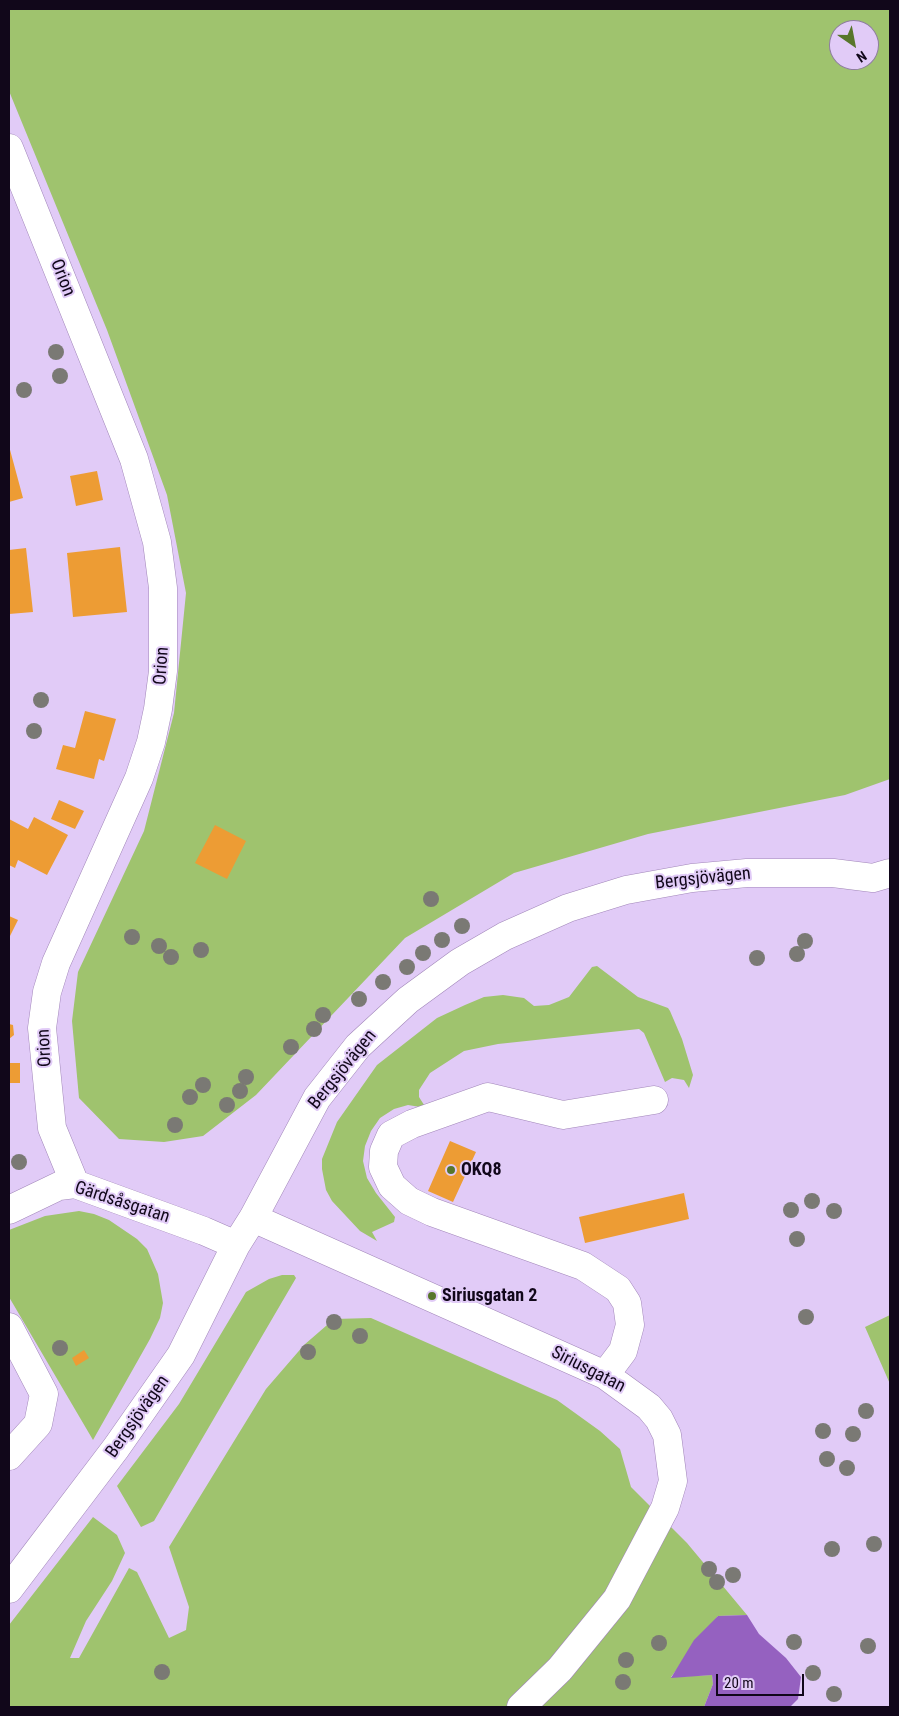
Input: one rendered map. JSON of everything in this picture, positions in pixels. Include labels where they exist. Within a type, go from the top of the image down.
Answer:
[{"type":"street","name":"Orion","points":[[9,148],[134,459],[157,542],[163,588],[163,671],[151,742],[132,795],[56,963],[47,992],[42,1028],[52,1128],[75,1184]]},
{"type":"street","name":"Bergsjövägen","points":[[9,1589],[78,1500],[181,1355],[236,1245],[253,1218],[317,1098],[358,1046],[412,997],[480,949],[591,899],[651,884],[704,876],[773,872],[833,873],[884,879]]},
{"type":"street","points":[[605,1375],[622,1351],[630,1325],[627,1303],[618,1289],[583,1266],[432,1212],[410,1201],[392,1186],[383,1167],[384,1152],[391,1135],[412,1124],[488,1097],[562,1115],[654,1100]]},
{"type":"street","name":"Gärdsåsgatan","points":[[9,1210],[59,1186],[75,1184],[204,1231],[236,1245]]},
{"type":"street","name":"Siriusgatan","points":[[253,1218],[605,1375],[649,1407],[659,1420],[667,1435],[673,1481],[665,1508],[617,1598],[560,1669],[521,1707]]},
{"type":"street","points":[[9,1327],[44,1394],[38,1424],[9,1456]]},
{"type":"green space","points":[[9,9],[890,9],[890,779],[845,795],[648,834],[514,873],[405,938],[256,1095],[203,1136],[164,1142],[119,1139],[79,1098],[72,1021],[78,972],[144,831],[174,713],[186,593],[167,495],[107,330],[9,91]]},
{"type":"green space","points":[[597,966],[638,997],[668,1008],[682,1039],[693,1075],[689,1088],[684,1080],[672,1078],[665,1082],[644,1033],[639,1029],[498,1044],[464,1051],[430,1073],[419,1090],[419,1097],[426,1108],[408,1105],[394,1109],[380,1118],[371,1131],[365,1146],[363,1161],[367,1178],[395,1217],[394,1222],[372,1232],[377,1241],[360,1231],[332,1201],[326,1190],[322,1159],[337,1122],[377,1065],[437,1018],[465,1005],[484,997],[503,995],[524,998],[534,1006],[549,1005],[569,997],[592,967]]},
{"type":"green space","points":[[79,1211],[109,1220],[137,1239],[147,1249],[158,1274],[163,1303],[160,1318],[150,1339],[93,1440],[9,1297],[9,1230],[45,1216]]},
{"type":"green space","points":[[282,1275],[294,1275],[296,1278],[154,1521],[141,1527],[117,1486],[179,1404],[246,1292],[269,1279]]},
{"type":"green space","points":[[890,1315],[890,1384],[865,1327]]},
{"type":"green space","points":[[371,1318],[557,1400],[600,1431],[620,1449],[631,1487],[687,1543],[747,1615],[718,1616],[671,1677],[712,1675],[713,1684],[704,1707],[9,1707],[9,1625],[93,1517],[117,1535],[125,1553],[112,1581],[86,1621],[70,1658],[79,1658],[129,1568],[137,1572],[169,1638],[186,1630],[189,1607],[169,1547],[266,1389],[304,1345],[334,1319]]},
{"type":"shaded area","points":[[747,1615],[759,1634],[786,1658],[801,1677],[798,1699],[790,1707],[704,1707],[713,1684],[712,1675],[671,1678],[694,1640],[718,1616]]},
{"type":"building","points":[[9,446],[23,498],[9,502]]},
{"type":"building","points":[[97,471],[103,500],[76,506],[70,476]]},
{"type":"building","points":[[120,547],[127,612],[73,617],[67,553]]},
{"type":"building","points":[[26,548],[33,612],[9,614],[9,550]]},
{"type":"building","points":[[85,711],[116,719],[104,761],[99,759],[94,779],[56,769],[63,745],[75,748]]},
{"type":"building","points":[[59,800],[84,811],[75,829],[51,819]]},
{"type":"building","points":[[34,817],[68,835],[47,875],[18,860],[15,868],[9,865],[9,819],[28,829]]},
{"type":"building","points":[[215,825],[246,841],[227,879],[195,863]]},
{"type":"building","points":[[9,916],[18,920],[9,938]]},
{"type":"building","points":[[9,1024],[13,1025],[14,1035],[9,1039]]},
{"type":"building","points":[[9,1063],[20,1063],[20,1083],[9,1083]]},
{"type":"building","points":[[450,1141],[476,1152],[453,1202],[428,1191]]},
{"type":"building","points":[[684,1193],[689,1219],[585,1243],[579,1217]]},
{"type":"building","points":[[84,1350],[89,1358],[76,1366],[72,1358]]},
{"type":"place","name":"OKQ8","points":[[451,1170]]},
{"type":"place","name":"Siriusgatan 2","points":[[432,1296]]}]
